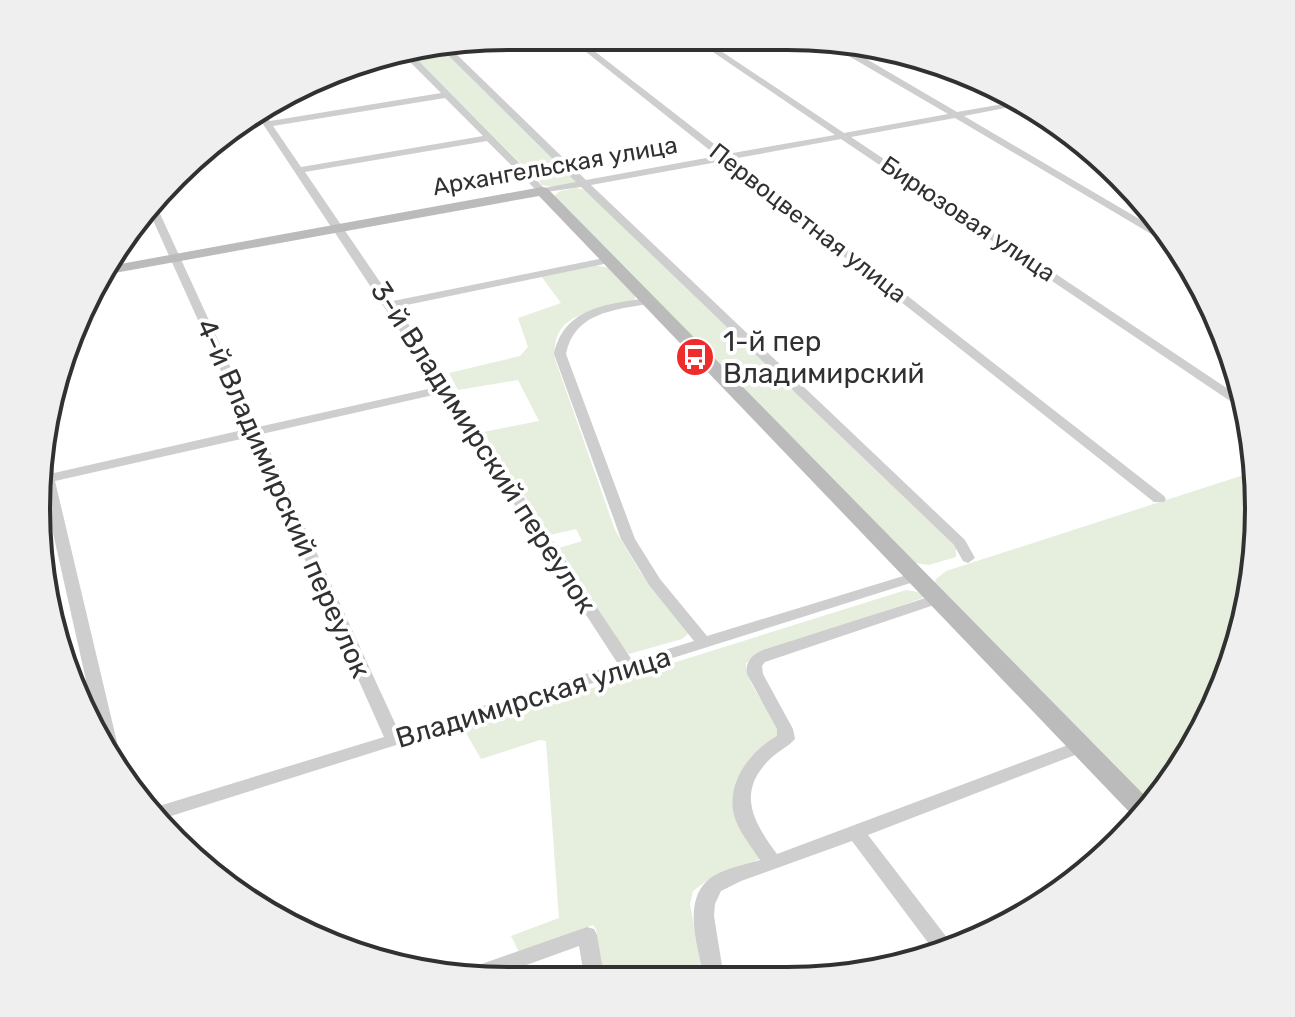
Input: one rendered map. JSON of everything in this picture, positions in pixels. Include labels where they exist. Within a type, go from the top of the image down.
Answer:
[{"type":"street","name":"Первоцветная улица","points":[[588,50],[1159,499]]},
{"type":"street","name":"Бирюзовая улица","points":[[715,50],[1230,396]]},
{"type":"street","points":[[451,54],[960,543],[968,558]]},
{"type":"street","points":[[854,55],[1150,229]]},
{"type":"street","points":[[413,60],[1137,804]]},
{"type":"street","points":[[267,124],[446,95]]},
{"type":"street","name":"Архангельская улица","points":[[118,268],[1006,106]]},
{"type":"street","name":"3-й Владимирский переулок","points":[[265,120],[301,170],[628,667]]},
{"type":"street","points":[[301,170],[488,138]]},
{"type":"street","name":"4-й Владимирский переулок","points":[[156,216],[394,739]]},
{"type":"street","points":[[390,305],[609,260]]},
{"type":"street","points":[[648,301],[582,318],[568,328],[561,338],[560,354],[628,539],[654,582],[705,644]]},
{"type":"street","points":[[51,477],[443,389]]},
{"type":"street","points":[[50,504],[103,723]]},
{"type":"street","name":"Владимирская улица","points":[[164,811],[915,577]]},
{"type":"street","points":[[773,863],[744,816],[742,795],[759,756],[786,739],[785,729],[755,674],[754,666],[759,658],[938,599]]},
{"type":"street","points":[[713,967],[704,897],[715,885],[1082,746]]},
{"type":"street","points":[[856,833],[939,941]]},
{"type":"street","points":[[498,967],[587,935],[592,967]]},
{"type":"green space","points":[[448,54],[576,180],[576,183],[553,187],[542,185],[417,59]]},
{"type":"green space","points":[[584,190],[956,547],[956,557],[929,565],[915,563],[554,196],[560,191]]},
{"type":"green space","points":[[593,265],[611,268],[635,295],[635,300],[569,321],[556,342],[555,359],[615,530],[641,573],[688,634],[682,639],[629,654],[559,548],[582,541],[576,529],[550,535],[483,432],[539,421],[518,380],[458,390],[449,373],[520,356],[528,347],[518,318],[561,303],[541,276]]},
{"type":"green space","points":[[1244,475],[1241,568],[1221,656],[1184,738],[1142,798],[935,583],[946,571]]},
{"type":"green space","points":[[906,590],[924,593],[923,598],[758,654],[746,663],[751,682],[780,736],[745,775],[762,858],[708,880],[693,891],[690,904],[702,967],[602,967],[593,925],[519,952],[511,936],[559,918],[546,741],[540,740],[481,759],[466,733],[471,726]]},
{"type":"place","name":"1-й пер Владимирский","points":[[695,357]]}]
